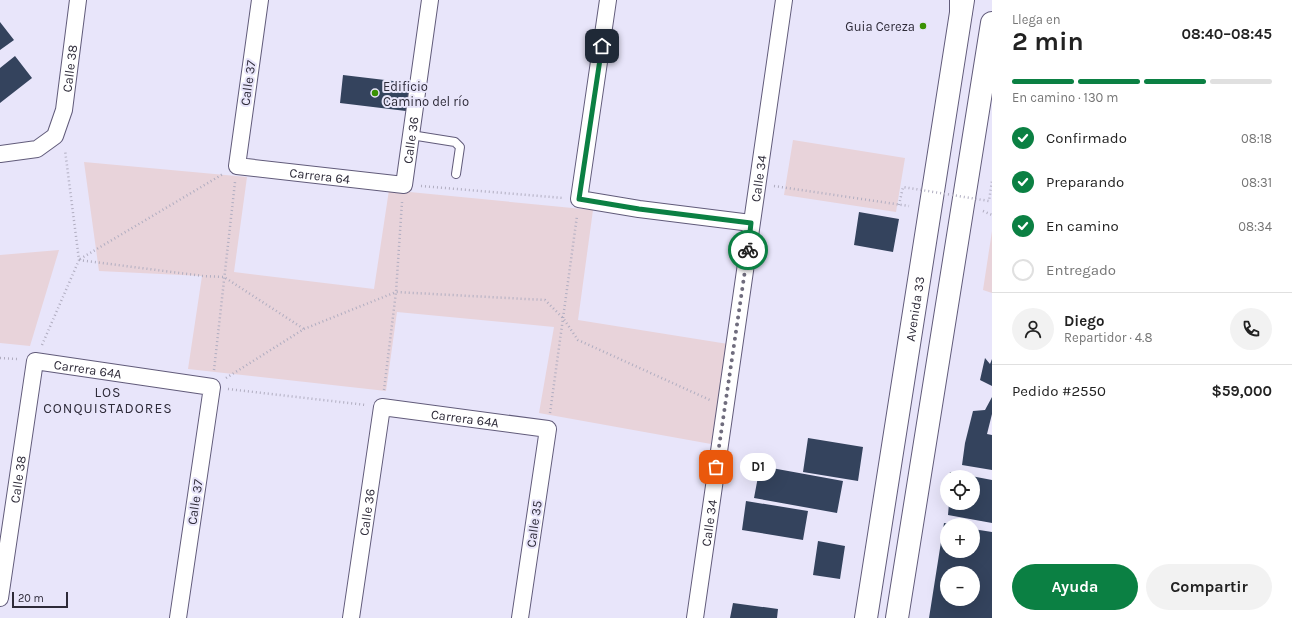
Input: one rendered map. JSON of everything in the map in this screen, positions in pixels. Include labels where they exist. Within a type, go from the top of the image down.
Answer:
[{"type":"main road","name":"Avenida 33","points":[[866,618],[962,4]]},
{"type":"main road","points":[[897,618],[992,27]]},
{"type":"street","name":"Calle 38","points":[[0,154],[37,149],[55,136],[64,110],[78,0]]},
{"type":"street","name":"Calle 37","points":[[237,166],[260,0]]},
{"type":"street","name":"Calle 36","points":[[404,185],[430,0]]},
{"type":"street","points":[[608,0],[579,199],[639,209],[751,223]]},
{"type":"street","name":"Calle 34","points":[[695,618],[784,0]]},
{"type":"street","name":"Carrera 64","points":[[237,166],[404,185]]},
{"type":"street","name":"Calle 38","points":[[0,598],[35,361]]},
{"type":"street","name":"Carrera 64A","points":[[35,361],[212,387]]},
{"type":"street","name":"Calle 37","points":[[178,618],[212,387]]},
{"type":"street","name":"Calle 36","points":[[351,618],[382,407]]},
{"type":"street","name":"Carrera 64A","points":[[382,407],[548,430]]},
{"type":"street","name":"Calle 35","points":[[520,618],[548,430]]},
{"type":"lane","points":[[411,135],[455,142],[459,144],[460,147],[456,174]]},
{"type":"path","points":[[35,361],[79,260],[65,149]]},
{"type":"path","points":[[79,260],[237,166]]},
{"type":"path","points":[[212,387],[237,166]]},
{"type":"path","points":[[899,206],[903,187],[988,201],[992,181]]},
{"type":"path","points":[[757,184],[909,207]]},
{"type":"path","points":[[212,387],[382,407],[396,292],[404,185],[579,199],[548,430]]},
{"type":"path","points":[[79,260],[203,276],[224,277],[304,330]]},
{"type":"path","points":[[212,387],[304,330],[396,292],[545,300],[563,318],[578,340],[725,406]]},
{"type":"shaded area","points":[[793,140],[905,158],[896,212],[784,195]]},
{"type":"shaded area","points":[[84,162],[247,177],[234,272],[374,289],[389,190],[593,210],[578,320],[728,344],[711,444],[539,413],[554,327],[397,312],[386,391],[188,369],[202,276],[99,271]]},
{"type":"shaded area","points":[[992,231],[992,293],[983,290]]},
{"type":"shaded area","points":[[59,250],[30,346],[0,343],[0,255]]},
{"type":"building","points":[[0,22],[14,40],[0,50]]},
{"type":"building","points":[[15,56],[32,78],[0,103],[0,68]]},
{"type":"building","name":"Edificio Camino del río","points":[[343,75],[410,83],[406,111],[340,103]]},
{"type":"building","points":[[859,212],[899,219],[893,252],[854,245]]},
{"type":"building","points":[[985,358],[990,364],[992,359],[992,386],[980,380]]},
{"type":"building","points":[[992,397],[992,414],[987,434],[992,435],[992,470],[962,465],[965,443],[973,411],[985,410]]},
{"type":"building","points":[[808,438],[863,447],[858,481],[803,472]]},
{"type":"building","points":[[760,466],[843,481],[837,513],[754,498]]},
{"type":"building","points":[[980,478],[992,480],[992,523],[980,521],[980,518],[964,518],[948,515],[948,510],[980,510]]},
{"type":"building","points":[[746,501],[808,511],[803,540],[742,530]]},
{"type":"building","points":[[980,530],[992,532],[992,618],[929,618],[940,548],[940,558],[980,558]]},
{"type":"building","points":[[818,541],[845,546],[840,579],[813,575]]},
{"type":"building","points":[[733,603],[778,609],[777,618],[730,618]]},
{"type":"way so far","points":[[716,467],[748,250]]},
{"type":"place","name":"Guia Cereza","points":[[923,26]]},
{"type":"place","name":"Edificio Camino del río","points":[[375,93]]},
{"type":"place","name":"D1","points":[[716,467]]},
{"type":"district","name":"LOS CONQUISTADORES","points":[[108,400]]},
{"type":"route","points":[[602,46],[579,199],[639,209],[751,223],[748,250]]}]
